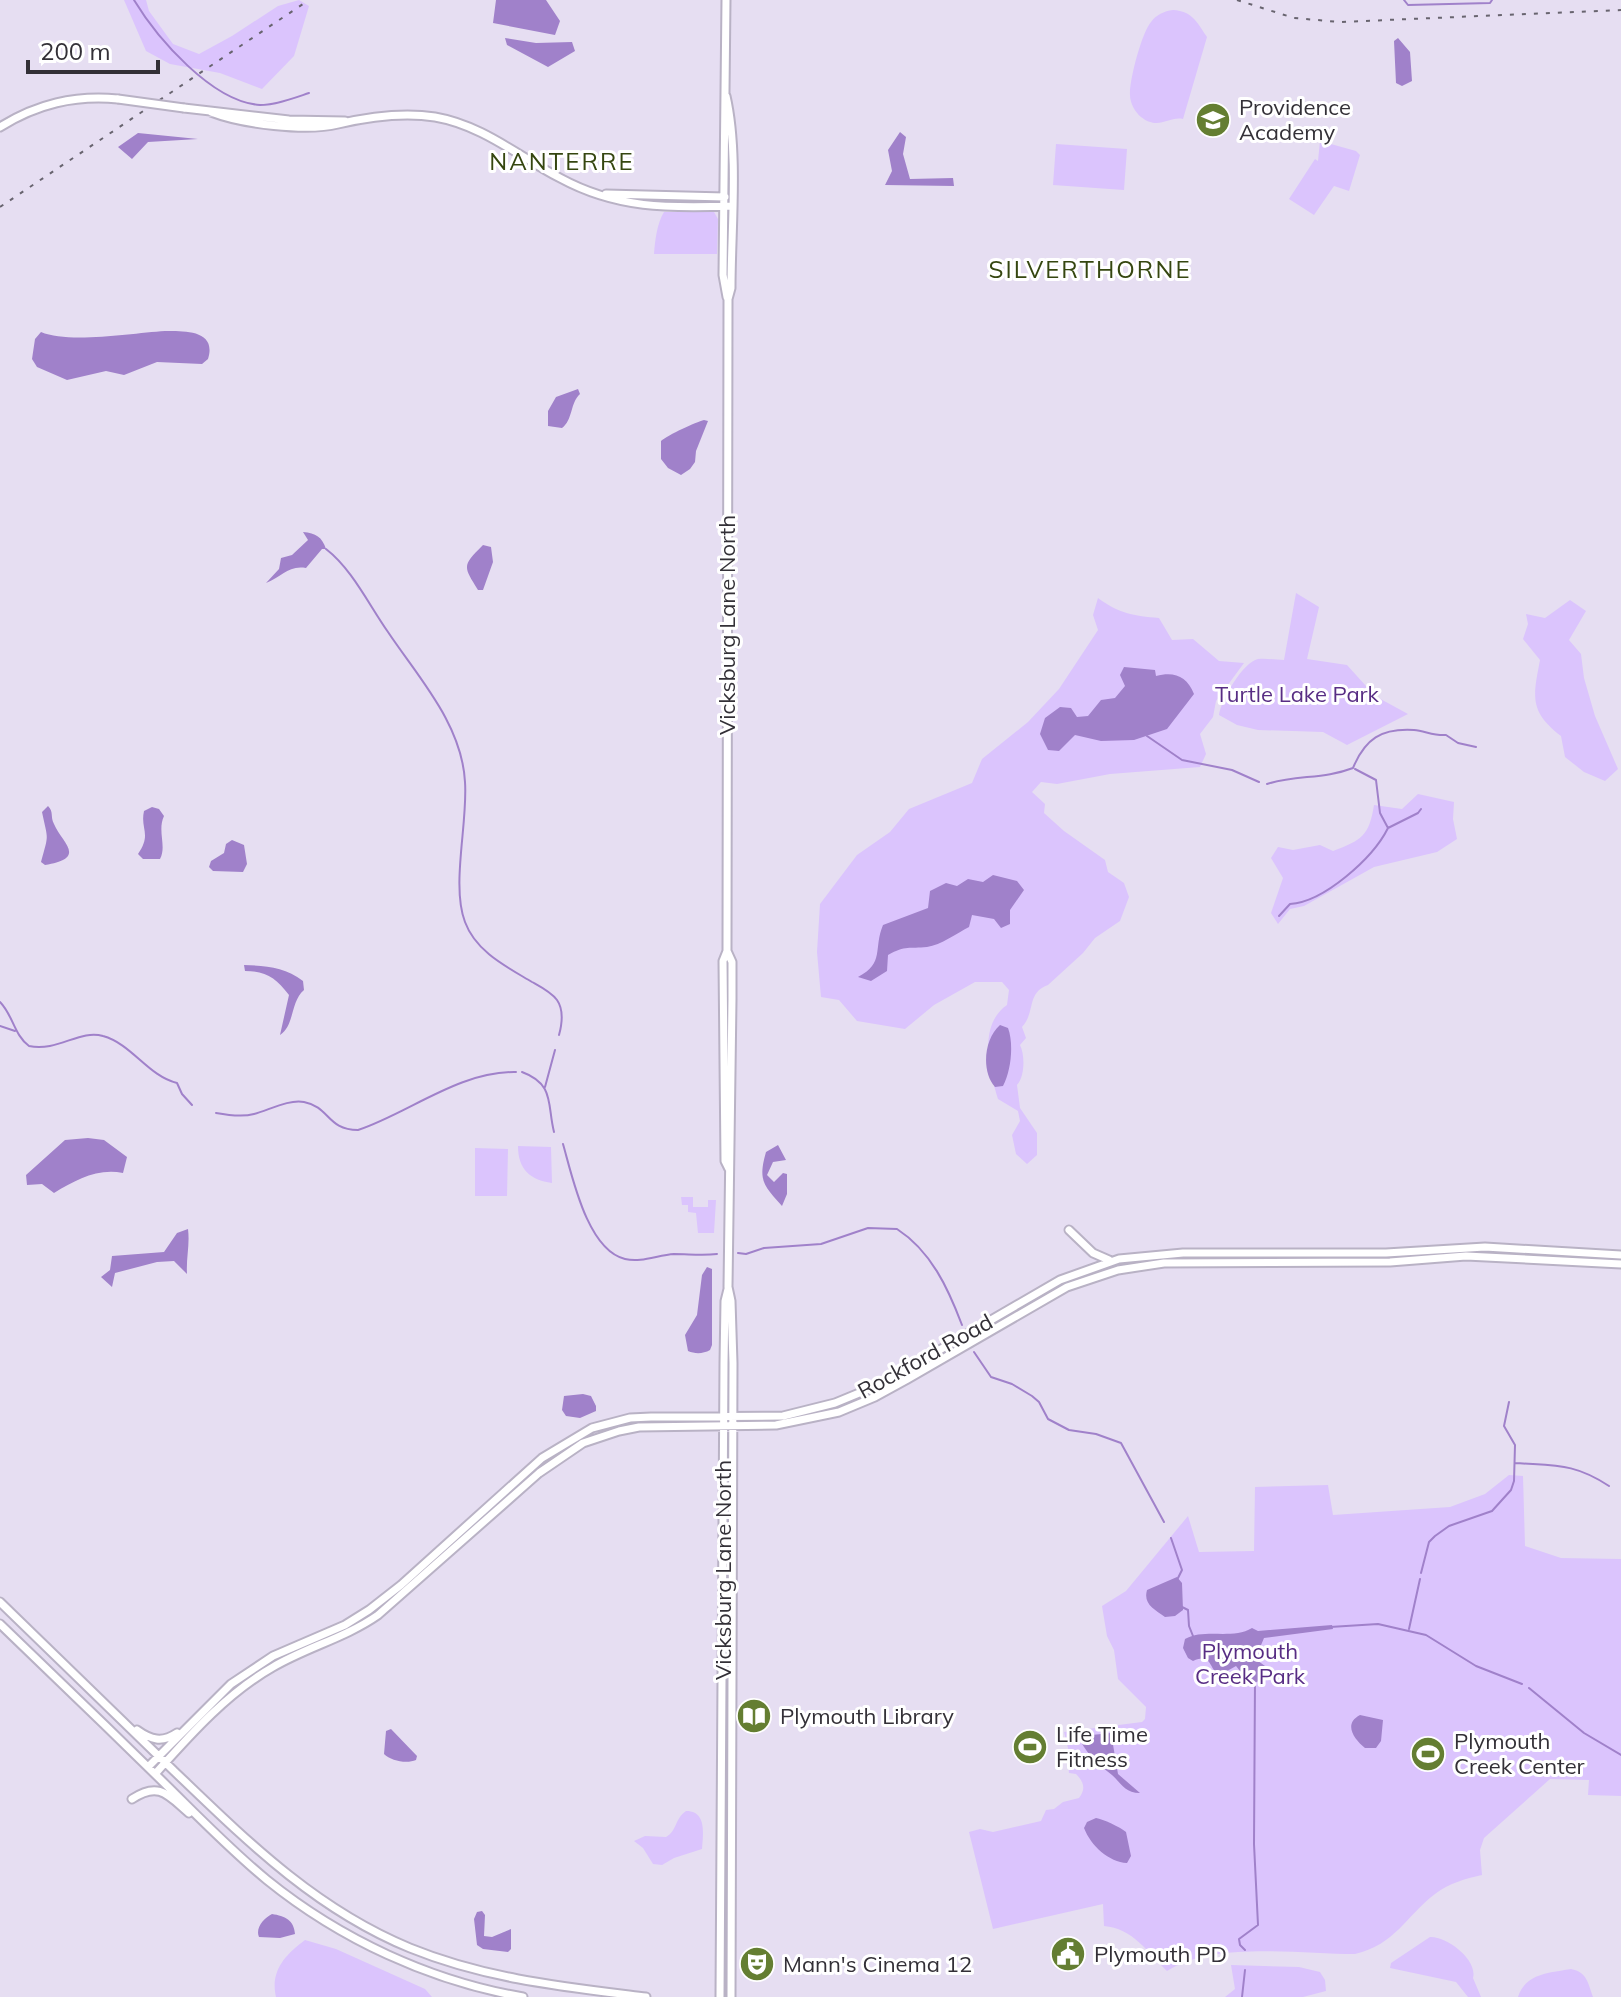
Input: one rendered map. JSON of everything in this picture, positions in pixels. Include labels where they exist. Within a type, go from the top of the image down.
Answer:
[{"type":"main road","name":"Vicksburg Lane North","points":[[720,1997],[731,1301],[728,1287],[732,999],[732,962],[727,951],[728,299],[723,287],[731,118],[726,96],[726,0]]},
{"type":"main road","points":[[0,127],[25,113],[53,103],[83,98],[118,99],[184,108],[244,120],[318,126],[347,121]]},
{"type":"main road","points":[[211,112],[289,120],[347,121],[409,115],[448,119],[480,131],[562,179],[629,204],[727,206]]},
{"type":"main road","points":[[244,120],[255,115]]},
{"type":"main road","points":[[599,194],[727,197]]},
{"type":"main road","points":[[1069,1230],[1097,1256],[1107,1260],[1119,1259]]},
{"type":"main road","name":"Rockford Road","points":[[155,1774],[220,1707],[249,1682],[277,1665],[350,1633],[378,1615],[539,1473],[571,1450],[600,1436],[639,1427],[783,1416],[854,1396],[881,1384],[1060,1280],[1119,1259],[1183,1253],[1386,1253],[1485,1247],[1621,1255]]},
{"type":"main road","name":"Rockford Road","points":[[148,1767],[219,1694],[260,1664],[345,1625],[369,1610],[542,1458],[592,1428],[630,1418],[776,1425],[807,1420],[857,1405],[906,1380],[1067,1287],[1136,1266],[1200,1262],[1390,1262],[1466,1256],[1621,1264]]},
{"type":"main road","name":"Vicksburg Lane North","points":[[728,1421],[731,1997]]},
{"type":"main road","points":[[0,1602],[282,1872],[336,1910],[389,1938],[454,1963],[512,1979],[646,1997]]},
{"type":"main road","points":[[0,1624],[216,1834]]},
{"type":"main road","points":[[109,1709],[138,1731],[158,1740],[168,1738],[197,1717]]},
{"type":"main road","points":[[132,1799],[144,1791],[161,1791],[287,1895],[363,1943],[425,1970],[523,1997]]},
{"type":"green space","points":[[124,0],[146,0],[149,11],[173,44],[199,54],[278,6],[299,0],[309,6],[294,56],[262,89],[220,73],[170,64],[146,51]]},
{"type":"green space","points":[[1173,10],[1190,16],[1207,37],[1183,119],[1153,123],[1141,117],[1133,107],[1130,95],[1132,79],[1147,27],[1158,15]]},
{"type":"green space","points":[[1320,141],[1356,151],[1360,155],[1349,191],[1334,186],[1314,215],[1289,199],[1315,159],[1318,161]]},
{"type":"green space","points":[[1056,144],[1127,149],[1124,190],[1053,185]]},
{"type":"green space","points":[[664,212],[714,212],[718,219],[717,254],[654,254]]},
{"type":"green space","name":"Turtle Lake Park","points":[[1296,593],[1319,607],[1307,659],[1347,665],[1375,696],[1408,714],[1347,745],[1323,732],[1258,730],[1237,725],[1219,715],[1228,691],[1246,667],[1258,659],[1284,660]]},
{"type":"green space","points":[[1098,598],[1127,613],[1159,618],[1172,640],[1193,639],[1219,661],[1244,663],[1216,701],[1213,717],[1200,734],[1206,754],[1200,767],[1110,774],[1057,784],[1041,782],[1032,792],[1045,804],[1044,813],[1105,860],[1108,872],[1124,883],[1129,897],[1120,921],[1095,938],[1083,953],[1041,988],[1022,1027],[1026,1038],[1020,1045],[1023,1065],[1017,1085],[1020,1108],[1037,1133],[1037,1155],[1027,1164],[1016,1154],[1012,1135],[1020,1121],[1018,1111],[998,1099],[989,1061],[992,1024],[1007,1005],[1009,990],[1002,982],[975,982],[934,1005],[905,1029],[857,1021],[839,1000],[821,997],[817,952],[820,904],[857,855],[890,832],[909,809],[972,783],[982,759],[1028,722],[1059,689],[1098,630],[1093,615]]},
{"type":"green space","points":[[1570,600],[1586,611],[1569,640],[1581,654],[1595,716],[1618,769],[1605,781],[1584,772],[1565,757],[1561,736],[1538,711],[1535,694],[1540,660],[1523,639],[1528,624],[1526,614],[1545,618]]},
{"type":"green space","points":[[1418,794],[1454,802],[1457,839],[1437,852],[1374,867],[1304,906],[1290,909],[1278,924],[1271,913],[1283,878],[1271,858],[1278,847],[1293,850],[1320,845],[1333,851],[1362,836],[1370,824],[1374,805],[1402,809]]},
{"type":"green space","points":[[518,1146],[551,1147],[552,1183],[527,1172],[520,1161]]},
{"type":"green space","points":[[475,1148],[508,1149],[507,1196],[475,1196]]},
{"type":"green space","points":[[681,1197],[693,1197],[693,1207],[708,1207],[708,1200],[716,1200],[714,1233],[698,1233],[696,1213],[688,1212],[688,1205],[682,1205]]},
{"type":"green space","name":"Plymouth Creek Park","points":[[1509,1475],[1523,1476],[1525,1546],[1561,1558],[1621,1559],[1621,1796],[1588,1795],[1589,1780],[1550,1779],[1484,1838],[1480,1850],[1482,1875],[1440,1890],[1381,1944],[1355,1954],[1233,1952],[1186,1962],[1167,1971],[1131,1936],[1104,1926],[1103,1904],[993,1929],[969,1832],[980,1829],[993,1832],[1041,1821],[1046,1810],[1079,1798],[1083,1786],[1076,1774],[1069,1773],[1071,1760],[1064,1732],[1142,1722],[1145,1719],[1146,1707],[1118,1679],[1102,1606],[1126,1591],[1188,1516],[1199,1552],[1254,1551],[1255,1487],[1328,1485],[1333,1515],[1450,1507],[1485,1494]]},
{"type":"green space","points":[[686,1811],[693,1812],[701,1819],[702,1849],[662,1865],[653,1864],[643,1848],[634,1841],[645,1836],[666,1837]]},
{"type":"green space","points":[[1430,1937],[1445,1940],[1466,1957],[1481,1997],[1468,1997],[1456,1982],[1390,1968],[1391,1963]]},
{"type":"green space","points":[[305,1940],[336,1949],[425,1989],[432,1997],[276,1997],[277,1971]]},
{"type":"green space","points":[[1231,1965],[1299,1967],[1320,1972],[1326,1991],[1303,1997],[1225,1997],[1235,1989]]},
{"type":"green space","points":[[1571,1969],[1584,1975],[1593,1997],[1518,1997],[1532,1979]]},
{"type":"shaded area","points":[[496,0],[546,0],[560,21],[555,35],[493,23]]},
{"type":"shaded area","points":[[505,38],[536,43],[572,42],[575,51],[548,67],[507,45]]},
{"type":"shaded area","points":[[1398,38],[1410,52],[1412,81],[1402,86],[1396,83],[1394,41]]},
{"type":"shaded area","points":[[900,132],[906,137],[903,154],[910,179],[953,178],[954,186],[885,185],[892,171],[888,150]]},
{"type":"shaded area","points":[[138,133],[198,139],[148,142],[132,159],[118,147]]},
{"type":"shaded area","points":[[41,332],[84,337],[190,332],[204,337],[210,349],[208,359],[202,364],[157,362],[124,375],[106,371],[67,380],[37,367],[32,359],[35,339]]},
{"type":"shaded area","points":[[578,389],[580,394],[566,425],[562,428],[548,426],[548,411],[556,397]]},
{"type":"shaded area","points":[[704,420],[708,421],[690,469],[681,475],[668,468],[661,459],[661,441]]},
{"type":"shaded area","points":[[303,532],[318,536],[326,549],[322,549],[306,568],[290,570],[266,583],[279,569],[281,558],[292,555],[308,540]]},
{"type":"shaded area","points":[[483,545],[491,547],[493,562],[483,590],[478,590],[467,566]]},
{"type":"shaded area","points":[[1124,667],[1155,670],[1156,676],[1179,676],[1188,683],[1194,694],[1167,729],[1134,740],[1101,741],[1075,735],[1059,751],[1048,750],[1040,734],[1045,718],[1060,707],[1071,708],[1077,717],[1088,716],[1101,700],[1115,698],[1125,686],[1120,675]]},
{"type":"shaded area","points":[[48,806],[69,854],[58,862],[45,865],[41,862],[47,837],[42,812]]},
{"type":"shaded area","points":[[152,807],[159,809],[164,816],[161,827],[163,849],[160,859],[143,859],[138,854],[145,836],[144,811]]},
{"type":"shaded area","points":[[232,840],[244,845],[247,864],[243,872],[213,871],[209,867],[211,861],[224,853],[226,844]]},
{"type":"shaded area","points":[[993,875],[1017,881],[1024,890],[1010,910],[1010,924],[1001,928],[994,919],[972,915],[969,927],[943,941],[888,955],[887,971],[871,981],[858,977],[875,961],[883,925],[928,908],[930,891],[946,883],[957,886],[968,879],[983,882]]},
{"type":"shaded area","points":[[244,965],[282,970],[303,981],[304,990],[296,1001],[285,1031],[280,1035],[289,995],[270,977],[245,971]]},
{"type":"shaded area","points":[[1000,1025],[1008,1028],[1011,1057],[1003,1086],[995,1087],[988,1073],[986,1055],[990,1038]]},
{"type":"shaded area","points":[[65,1140],[104,1140],[127,1157],[123,1173],[96,1174],[54,1193],[42,1184],[27,1185],[26,1175]]},
{"type":"shaded area","points":[[778,1145],[786,1160],[773,1162],[767,1175],[774,1182],[783,1173],[787,1174],[787,1194],[782,1206],[766,1187],[762,1169],[766,1152]]},
{"type":"shaded area","points":[[188,1229],[187,1274],[174,1261],[157,1262],[115,1273],[112,1287],[101,1277],[110,1270],[112,1256],[164,1252],[177,1233]]},
{"type":"shaded area","points":[[707,1267],[712,1269],[712,1345],[710,1350],[693,1353],[688,1351],[685,1335],[697,1315],[702,1275]]},
{"type":"shaded area","points":[[564,1396],[591,1396],[596,1411],[580,1418],[566,1416],[562,1410]]},
{"type":"shaded area","points":[[1177,1577],[1182,1583],[1183,1610],[1175,1616],[1165,1617],[1148,1603],[1147,1590]]},
{"type":"shaded area","points":[[1332,1625],[1333,1629],[1264,1638],[1254,1654],[1254,1658],[1265,1666],[1262,1678],[1257,1682],[1247,1680],[1236,1666],[1218,1674],[1207,1660],[1193,1661],[1188,1658],[1183,1648],[1185,1639],[1201,1634],[1236,1633],[1252,1628],[1258,1631]]},
{"type":"shaded area","points":[[1360,1715],[1383,1720],[1381,1741],[1376,1748],[1365,1748],[1352,1732],[1352,1723]]},
{"type":"shaded area","points":[[391,1729],[417,1756],[416,1760],[399,1761],[384,1754],[386,1731]]},
{"type":"shaded area","points":[[1111,1733],[1118,1774],[1140,1793],[1124,1787],[1094,1760],[1080,1740],[1082,1736]]},
{"type":"shaded area","points":[[1096,1818],[1126,1832],[1131,1856],[1127,1863],[1107,1856],[1091,1841],[1084,1828],[1087,1822]]},
{"type":"shaded area","points":[[482,1911],[485,1915],[484,1936],[492,1937],[511,1929],[511,1949],[508,1952],[483,1949],[477,1945],[474,1919],[477,1912]]},
{"type":"shaded area","points":[[272,1914],[288,1920],[295,1934],[280,1938],[259,1937],[261,1924]]},
{"type":"waterway","points":[[134,0],[171,49],[223,93],[260,105],[279,103],[309,93]]},
{"type":"waterway","points":[[1404,0],[1408,5],[1490,3],[1492,0]]},
{"type":"waterway","points":[[326,549],[360,588],[437,702],[456,740],[465,782],[461,907],[470,933],[493,958],[555,997],[562,1013],[559,1035]]},
{"type":"waterway","points":[[1267,784],[1353,768],[1369,743],[1392,731],[1414,730],[1446,735],[1458,743],[1476,747]]},
{"type":"waterway","points":[[1147,736],[1182,760],[1232,770],[1259,782]]},
{"type":"waterway","points":[[1279,916],[1290,904],[1318,896],[1346,876],[1371,852],[1388,828],[1380,813],[1376,780],[1355,769]]},
{"type":"waterway","points":[[1388,828],[1421,809]]},
{"type":"waterway","points":[[0,1002],[29,1046],[50,1046],[86,1035],[103,1036],[123,1046],[157,1074],[177,1083],[192,1105]]},
{"type":"waterway","points":[[0,1026],[15,1031]]},
{"type":"waterway","points":[[545,1087],[555,1050]]},
{"type":"waterway","points":[[216,1113],[250,1115],[298,1101],[319,1108],[340,1126],[358,1130],[454,1085],[474,1078],[516,1072]]},
{"type":"waterway","points":[[522,1072],[533,1077],[545,1089],[554,1132]]},
{"type":"waterway","points":[[563,1144],[583,1210],[601,1242],[612,1253],[631,1260],[674,1254],[717,1254]]},
{"type":"waterway","points":[[738,1253],[821,1244],[868,1228],[897,1229],[929,1259],[951,1297],[962,1325]]},
{"type":"waterway","points":[[974,1352],[991,1377],[1012,1384],[1032,1396],[1048,1419],[1069,1430],[1096,1434],[1121,1443],[1164,1522]]},
{"type":"waterway","points":[[1421,1573],[1429,1542],[1435,1536],[1449,1526],[1492,1511],[1511,1490],[1515,1445],[1504,1426],[1509,1402]]},
{"type":"waterway","points":[[1515,1463],[1575,1469],[1609,1486]]},
{"type":"waterway","points":[[1171,1538],[1182,1570],[1178,1578]]},
{"type":"waterway","points":[[1409,1629],[1420,1579]]},
{"type":"waterway","points":[[1182,1607],[1188,1610],[1193,1636]]},
{"type":"waterway","points":[[1330,1627],[1378,1624],[1426,1635],[1476,1666],[1522,1684]]},
{"type":"waterway","points":[[1245,1950],[1239,1939],[1258,1925],[1254,1844],[1255,1680]]},
{"type":"waterway","points":[[1529,1688],[1584,1733],[1621,1755]]},
{"type":"waterway","points":[[1242,1997],[1245,1970]]},
{"type":"railway","points":[[0,207],[309,0]]},
{"type":"railway","points":[[1237,0],[1294,18],[1340,22],[1621,10]]},
{"type":"place","name":"Providence Academy","points":[[1213,120]]},
{"type":"place","name":"Plymouth Library","points":[[754,1716]]},
{"type":"place","name":"Life Time Fitness","points":[[1030,1747]]},
{"type":"place","name":"Plymouth Creek Center","points":[[1428,1754]]},
{"type":"place","name":"Plymouth PD","points":[[1068,1954]]},
{"type":"place","name":"Mann's Cinema 12","points":[[757,1964]]},
{"type":"district","name":"NANTERRE","points":[[562,162]]},
{"type":"district","name":"SILVERTHORNE","points":[[1090,270]]}]
